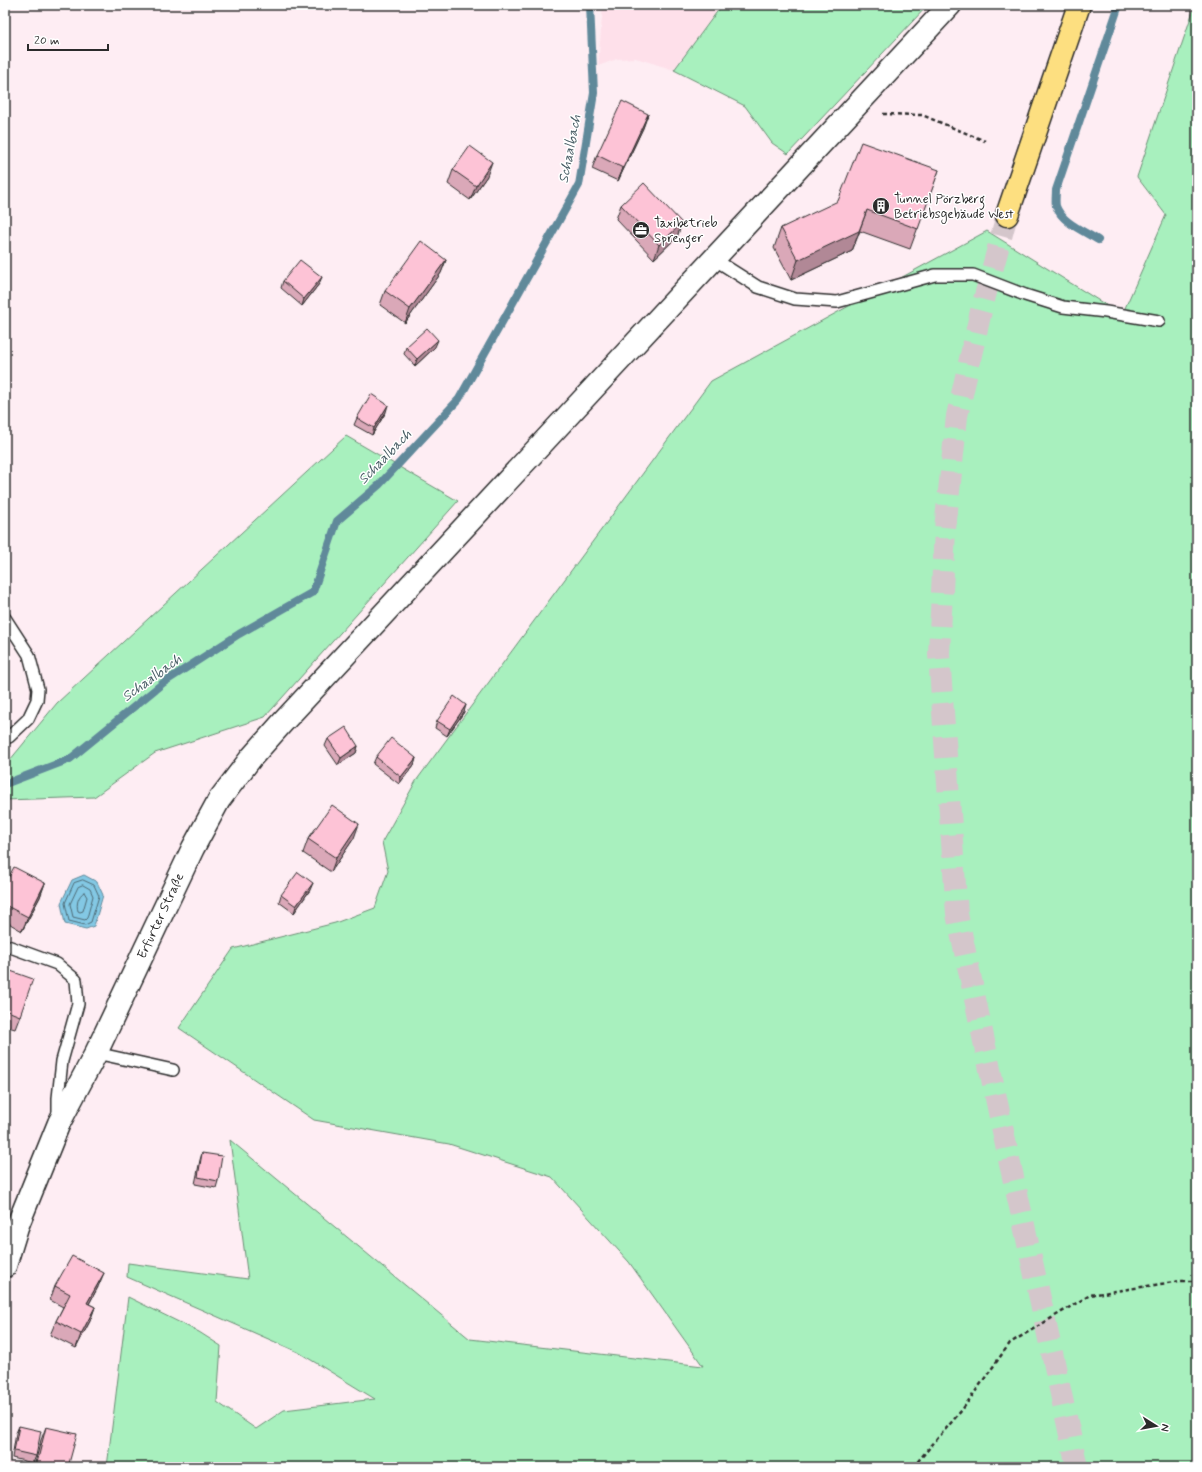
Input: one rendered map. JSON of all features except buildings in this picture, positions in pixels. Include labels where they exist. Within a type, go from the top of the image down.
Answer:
[{"type":"main road","points":[[1007,215],[1079,5]]},
{"type":"street","name":"Erfurter Straße","points":[[5,1266],[17,1227],[59,1123],[96,1053],[193,848],[219,800],[251,758],[283,722],[950,5]]},
{"type":"lane","points":[[714,259],[758,286],[795,298],[837,302],[935,275],[973,275],[1063,307],[1106,312],[1159,321]]},
{"type":"lane","points":[[5,618],[29,655],[38,689],[37,700],[28,719],[9,737],[5,738]]},
{"type":"lane","name":"Erfurter Straße","points":[[5,945],[57,964],[76,980],[78,1004],[62,1060],[58,1098],[59,1123]]},
{"type":"lane","points":[[96,1053],[173,1070]]},
{"type":"path","points":[[849,113],[922,115],[985,141]]},
{"type":"path","points":[[913,1467],[962,1410],[1010,1344],[1090,1295],[1180,1281],[1197,1281]]},
{"type":"shaded area","points":[[603,5],[722,5],[674,70],[636,58],[617,59],[598,66]]},
{"type":"green space","points":[[722,5],[928,5],[788,154],[772,143],[745,106],[674,70]]},
{"type":"green space","points":[[1195,5],[1197,5],[1197,1467],[107,1467],[128,1297],[199,1332],[221,1346],[217,1402],[256,1429],[284,1410],[375,1399],[298,1352],[127,1277],[128,1263],[248,1279],[230,1140],[470,1339],[703,1366],[629,1262],[552,1177],[449,1144],[314,1120],[179,1028],[233,949],[335,923],[375,908],[388,871],[382,842],[416,781],[711,381],[987,231],[1122,315],[1166,215],[1137,177]]},
{"type":"green space","points":[[346,436],[458,501],[265,717],[155,753],[94,797],[5,800],[5,766],[57,703]]},
{"type":"water","points":[[84,875],[97,882],[103,895],[94,926],[86,929],[65,924],[61,903],[72,880]]},
{"type":"waterway","name":"Schaalbach","points":[[5,784],[70,759],[163,683],[239,634],[313,592],[337,521],[379,485],[459,399],[579,185],[594,93],[590,5]]},
{"type":"waterway","points":[[1098,240],[1074,226],[1063,217],[1056,206],[1056,190],[1119,5]]},
{"type":"tunnel","points":[[1007,215],[981,311],[957,416],[945,529],[939,654],[957,914],[1010,1164],[1077,1467]]},
{"type":"place","name":"Tunnel Pörzberg Betriebsgebäude West","points":[[881,206]]},
{"type":"place","name":"Taxibetrieb Sprenger","points":[[641,230]]}]
